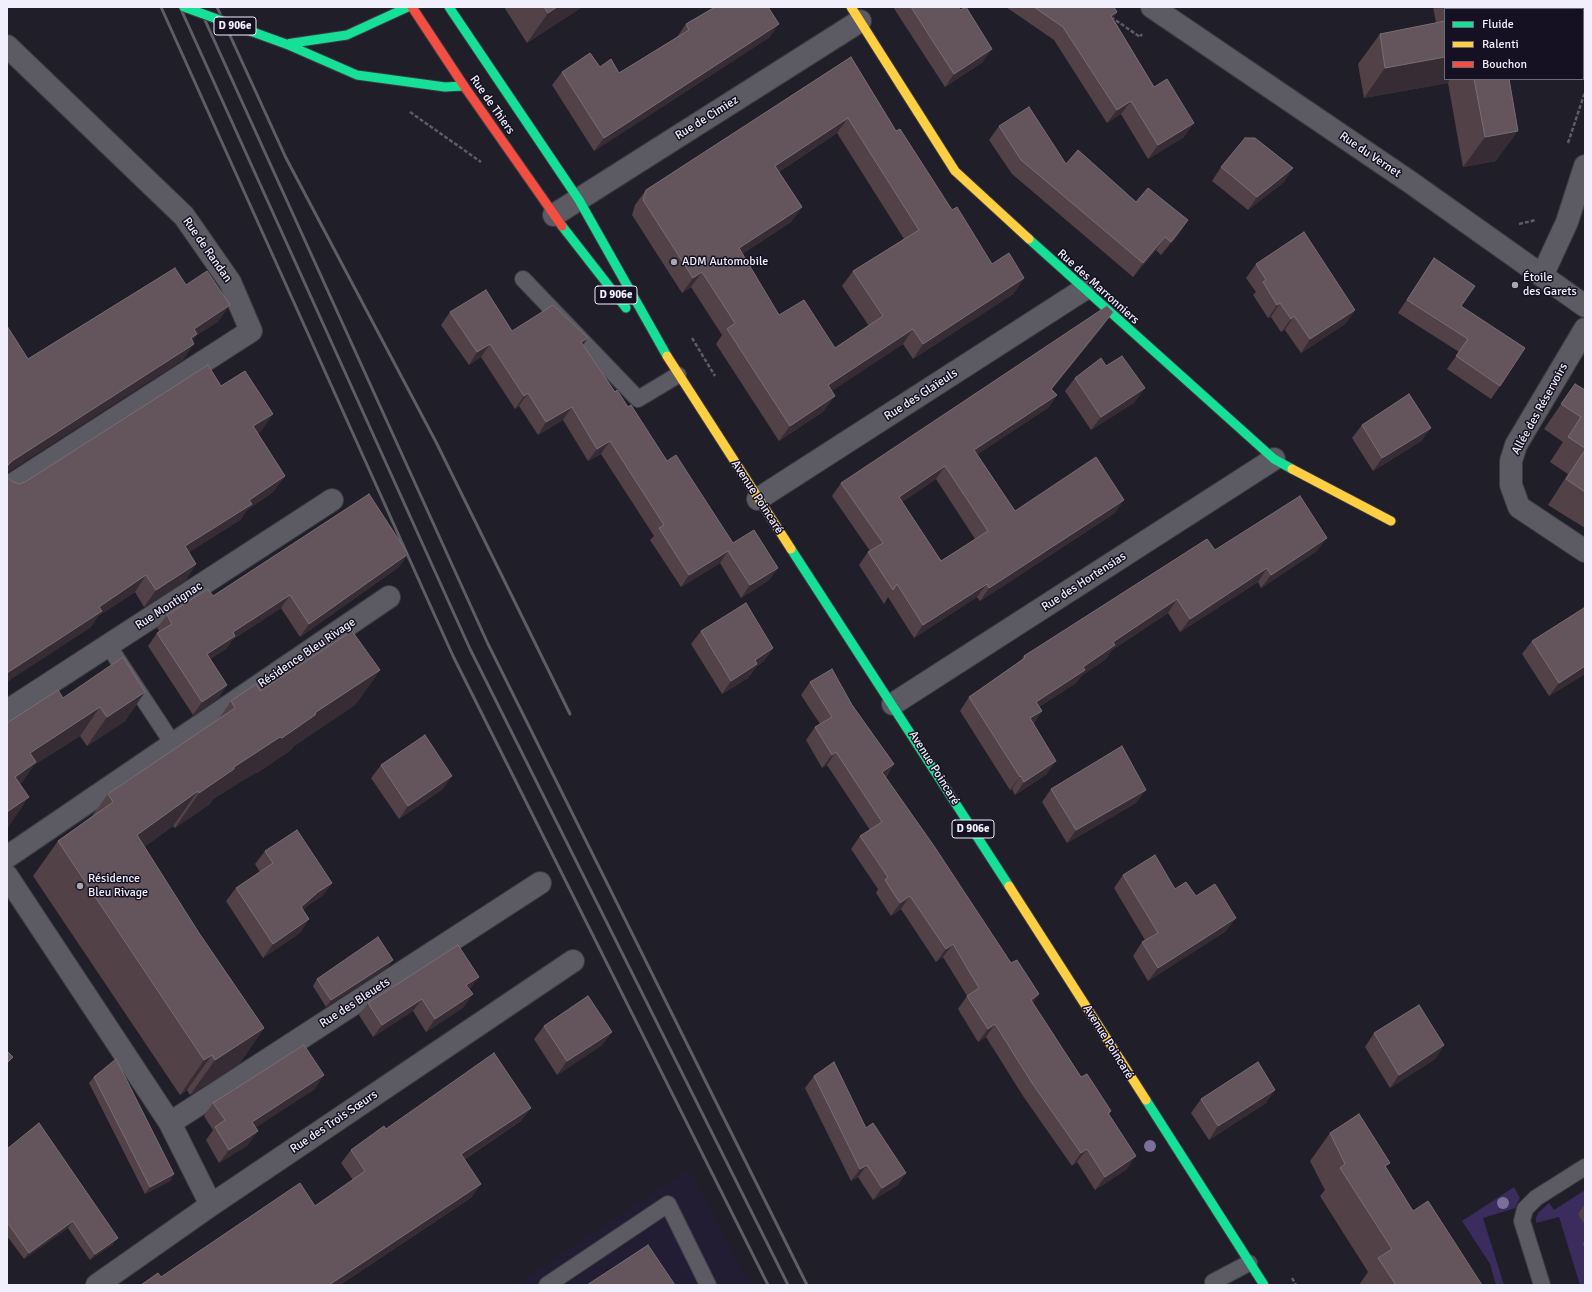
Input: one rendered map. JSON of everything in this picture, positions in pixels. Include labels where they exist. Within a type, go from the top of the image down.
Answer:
[{"type":"main road","name":"D 906e","points":[[184,7],[286,44],[357,75],[445,87],[464,86]]},
{"type":"main road","name":"D 906e","points":[[286,44],[347,34],[408,7]]},
{"type":"main road","points":[[413,7],[439,31]]},
{"type":"main road","name":"Rue de Thiers","points":[[413,7],[464,86],[554,215]]},
{"type":"main road","name":"Rue de Thiers","points":[[449,7],[579,200]]},
{"type":"main road","name":"Rue des Marronniers","points":[[855,14],[955,171],[1083,290],[1274,459],[1391,521]]},
{"type":"main road","points":[[462,45],[467,34]]},
{"type":"main road","points":[[462,64],[464,86]]},
{"type":"main road","name":"D 906e","points":[[478,66],[506,92]]},
{"type":"main road","name":"Avenue Poincaré","points":[[579,200],[678,375],[893,704],[1264,1285]]},
{"type":"main road","name":"Avenue Poincaré","points":[[554,215],[678,375]]},
{"type":"street","name":"Rue du Vernet","points":[[1152,7],[1410,182],[1585,306]]},
{"type":"street","name":"Rue de Cimiez","points":[[554,215],[579,200],[855,14]]},
{"type":"street","name":"Rue de Randan","points":[[7,46],[184,216],[230,282],[251,331],[7,488]]},
{"type":"street","points":[[1542,276],[1567,222],[1585,166]]},
{"type":"street","name":"Rue des Glaïeuls","points":[[758,499],[1083,290]]},
{"type":"street","name":"Allée des Réservoirs","points":[[1585,330],[1516,445],[1511,461],[1511,485],[1519,507],[1585,551]]},
{"type":"street","name":"Rue des Hortensias","points":[[893,704],[1274,459]]},
{"type":"street","name":"Rue Montignac","points":[[7,711],[332,500]]},
{"type":"street","name":"Résidence Bleu Rivage","points":[[7,857],[389,597]]},
{"type":"street","points":[[7,876],[170,1123],[211,1205]]},
{"type":"street","name":"Rue des Bleuets","points":[[170,1123],[540,883]]},
{"type":"street","name":"Rue des Trois Sœurs","points":[[97,1285],[211,1205],[573,961]]},
{"type":"lane","points":[[524,279],[638,399],[678,375]]},
{"type":"lane","points":[[108,645],[173,744]]},
{"type":"lane","points":[[1542,1285],[1522,1221],[1525,1210],[1536,1198],[1585,1167]]},
{"type":"lane","points":[[547,1285],[668,1204],[708,1285]]},
{"type":"lane","points":[[1214,1285],[1213,1282],[1250,1263]]},
{"type":"path","points":[[409,111],[486,165]]},
{"type":"shaded area","points":[[689,1169],[751,1285],[515,1285]]},
{"type":"shaded area","points":[[1514,1187],[1520,1198],[1515,1208],[1483,1218],[1504,1285],[1496,1285],[1490,1264],[1462,1221]]},
{"type":"shaded area","points":[[1585,1190],[1585,1285],[1580,1285],[1559,1217],[1536,1223],[1536,1218],[1538,1213],[1549,1203],[1554,1210]]},
{"type":"building","points":[[544,7],[557,7],[548,13]]},
{"type":"building","points":[[715,7],[768,7],[779,24],[604,138],[562,72],[590,53],[600,67],[611,59],[619,73],[689,30],[686,24]]},
{"type":"building","points":[[911,7],[958,7],[960,10],[966,7],[992,49],[954,74]]},
{"type":"building","points":[[1034,7],[1114,7],[1117,12],[1111,16],[1154,87],[1167,79],[1194,123],[1158,145],[1131,101],[1117,110],[1063,27]]},
{"type":"building","points":[[1459,7],[1497,7],[1497,8]]},
{"type":"building","points":[[1581,7],[1582,8],[1518,8]]},
{"type":"building","points":[[1444,21],[1444,57],[1385,68],[1380,34]]},
{"type":"building","points":[[851,57],[896,131],[900,129],[952,210],[957,207],[992,264],[1009,253],[1024,278],[923,344],[913,329],[828,385],[835,396],[790,426],[727,329],[735,323],[702,272],[693,278],[643,200],[646,190]],"holes":[[[848,118],[919,230],[853,271],[883,316],[835,348],[804,300],[779,315],[739,248],[802,207],[775,166]]]},
{"type":"building","points":[[1474,80],[1509,80],[1518,131],[1485,137]]},
{"type":"building","points":[[1029,107],[1066,164],[1078,150],[1136,202],[1148,188],[1188,220],[1171,242],[1165,237],[1143,263],[1021,160],[999,126]]},
{"type":"building","points":[[1245,138],[1255,138],[1293,168],[1257,197],[1221,167]]},
{"type":"building","points":[[1304,232],[1355,310],[1310,339],[1294,316],[1291,319],[1280,303],[1277,305],[1263,282],[1266,280],[1256,264]]},
{"type":"building","points":[[1434,258],[1475,286],[1461,306],[1525,348],[1500,386],[1456,356],[1468,339],[1407,300]]},
{"type":"building","points":[[175,268],[186,285],[207,271],[230,305],[194,329],[197,334],[191,338],[194,344],[12,461],[7,468],[7,326],[28,359]]},
{"type":"building","points":[[486,290],[512,331],[553,305],[588,338],[581,342],[615,392],[617,390],[628,407],[631,405],[667,461],[676,455],[733,543],[754,530],[778,568],[750,585],[728,551],[689,575],[659,528],[664,525],[610,441],[597,449],[572,407],[546,422],[528,393],[524,396],[490,344],[477,352],[450,312]]},
{"type":"building","points":[[1107,306],[1113,312],[1051,389],[1057,395],[974,450],[1015,511],[1096,457],[1124,500],[989,588],[987,584],[923,625],[897,584],[893,590],[868,552],[883,543],[841,483]],"holes":[[[945,466],[988,531],[941,561],[899,497]]]},
{"type":"building","points":[[1122,356],[1145,388],[1101,417],[1075,378],[1101,358],[1106,366]]},
{"type":"building","points":[[208,365],[221,386],[245,371],[273,414],[253,426],[285,476],[249,500],[252,504],[185,546],[196,564],[156,590],[146,575],[99,607],[102,611],[7,673],[7,475],[13,482],[19,484],[25,482]]},
{"type":"building","points":[[1575,384],[1585,390],[1585,448],[1568,437],[1581,417],[1561,404]]},
{"type":"building","points":[[1409,394],[1431,428],[1382,458],[1362,425]]},
{"type":"building","points":[[1585,450],[1585,492],[1566,479]]},
{"type":"building","points":[[369,494],[408,554],[309,624],[290,595],[233,632],[235,636],[207,654],[227,685],[202,702],[157,633],[172,624],[167,615],[208,589],[213,596]]},
{"type":"building","points":[[1300,496],[1327,538],[1271,575],[1267,568],[1190,619],[1177,599],[1113,642],[1115,645],[1083,667],[1085,670],[1036,702],[1042,711],[1030,718],[1056,761],[1024,782],[969,697],[1025,658],[1024,656],[1207,539],[1215,550]]},
{"type":"building","points":[[746,603],[773,648],[755,660],[757,664],[731,681],[701,631]]},
{"type":"building","points":[[1584,608],[1585,666],[1559,683],[1532,641]]},
{"type":"building","points":[[352,631],[380,670],[316,712],[315,715],[282,738],[280,737],[234,767],[234,769],[199,793],[198,791],[137,835],[199,933],[264,1028],[215,1060],[212,1055],[204,1060],[58,841],[113,802],[108,794],[235,708],[231,701],[256,684],[260,691]]},
{"type":"building","points":[[123,657],[145,692],[107,717],[100,707],[30,753],[36,762],[15,777],[29,797],[7,812],[7,723],[58,690],[63,698]]},
{"type":"building","points":[[832,669],[852,705],[894,764],[882,772],[934,846],[1011,963],[1017,960],[1039,994],[1031,1000],[1081,1077],[1087,1074],[1111,1111],[1108,1113],[1136,1156],[1105,1177],[1087,1149],[1081,1153],[1032,1083],[995,1024],[988,1029],[967,996],[979,988],[953,944],[946,949],[910,896],[900,903],[885,880],[888,877],[860,836],[882,822],[836,752],[832,755],[815,727],[832,717],[810,682]]},
{"type":"building","points":[[425,735],[452,776],[408,806],[381,765]]},
{"type":"building","points":[[1122,746],[1146,790],[1076,830],[1051,789]]},
{"type":"building","points":[[297,830],[332,883],[318,892],[301,907],[309,919],[273,944],[236,888],[273,863],[265,851]]},
{"type":"building","points":[[1155,855],[1175,889],[1186,882],[1196,896],[1215,884],[1236,918],[1158,968],[1142,942],[1158,933],[1123,875]]},
{"type":"building","points":[[378,937],[393,960],[331,1000],[317,979]]},
{"type":"building","points":[[458,945],[479,977],[466,985],[473,994],[435,1019],[422,999],[382,1025],[368,1003]]},
{"type":"building","points":[[588,996],[612,1032],[567,1061],[544,1026]]},
{"type":"building","points":[[1419,1005],[1444,1045],[1399,1075],[1374,1033]]},
{"type":"building","points":[[304,1045],[324,1075],[252,1122],[258,1131],[229,1150],[215,1127],[225,1120],[213,1103]]},
{"type":"building","points":[[7,1051],[13,1057],[7,1063]]},
{"type":"building","points":[[494,1053],[531,1108],[461,1154],[481,1184],[329,1285],[141,1285],[158,1273],[161,1277],[300,1183],[315,1206],[365,1171],[351,1150],[384,1126],[386,1129]]},
{"type":"building","points":[[116,1059],[174,1174],[150,1187],[94,1077]]},
{"type":"building","points":[[834,1062],[866,1128],[873,1123],[906,1173],[882,1188],[867,1165],[860,1169],[814,1076]]},
{"type":"building","points":[[1258,1062],[1275,1090],[1218,1126],[1201,1099]]},
{"type":"building","points":[[1359,1114],[1390,1163],[1385,1166],[1413,1211],[1428,1201],[1482,1285],[1396,1285],[1378,1258],[1392,1249],[1340,1168],[1345,1164],[1330,1133]]},
{"type":"building","points":[[39,1123],[118,1238],[95,1254],[73,1221],[29,1253],[7,1222],[7,1149]]},
{"type":"building","points":[[648,1245],[675,1285],[587,1285]]},
{"type":"railway","points":[[161,7],[453,656],[768,1285]]},
{"type":"railway","points":[[180,7],[470,649],[788,1285]]},
{"type":"railway","points":[[199,7],[488,644],[807,1285]]},
{"type":"railway","points":[[217,7],[286,158],[436,442],[570,714]]},
{"type":"traffic: fast","points":[[184,7],[286,44]]},
{"type":"traffic: fast","points":[[286,44],[347,35],[408,7]]},
{"type":"traffic: fast","points":[[449,7],[579,200],[667,356]]},
{"type":"traffic: fast","points":[[286,44],[357,75],[445,87],[464,86]]},
{"type":"traffic: fast","points":[[562,226],[626,308]]},
{"type":"traffic: fast","points":[[1029,239],[1274,459],[1292,469]]},
{"type":"traffic: fast","points":[[791,549],[1009,886]]},
{"type":"traffic: fast","points":[[1146,1100],[1264,1285]]},
{"type":"traffic: slow","points":[[851,7],[955,171],[1029,239]]},
{"type":"traffic: slow","points":[[667,356],[791,549]]},
{"type":"traffic: slow","points":[[1292,469],[1391,521]]},
{"type":"traffic: slow","points":[[1009,886],[1146,1100]]},
{"type":"traffic: jam","points":[[412,7],[464,86],[562,226]]},
{"type":"place","name":"ADM Automobile","points":[[674,262]]},
{"type":"place","name":"Étoile des Garets","points":[[1515,285]]},
{"type":"place","name":"Résidence Bleu Rivage","points":[[80,886]]}]
